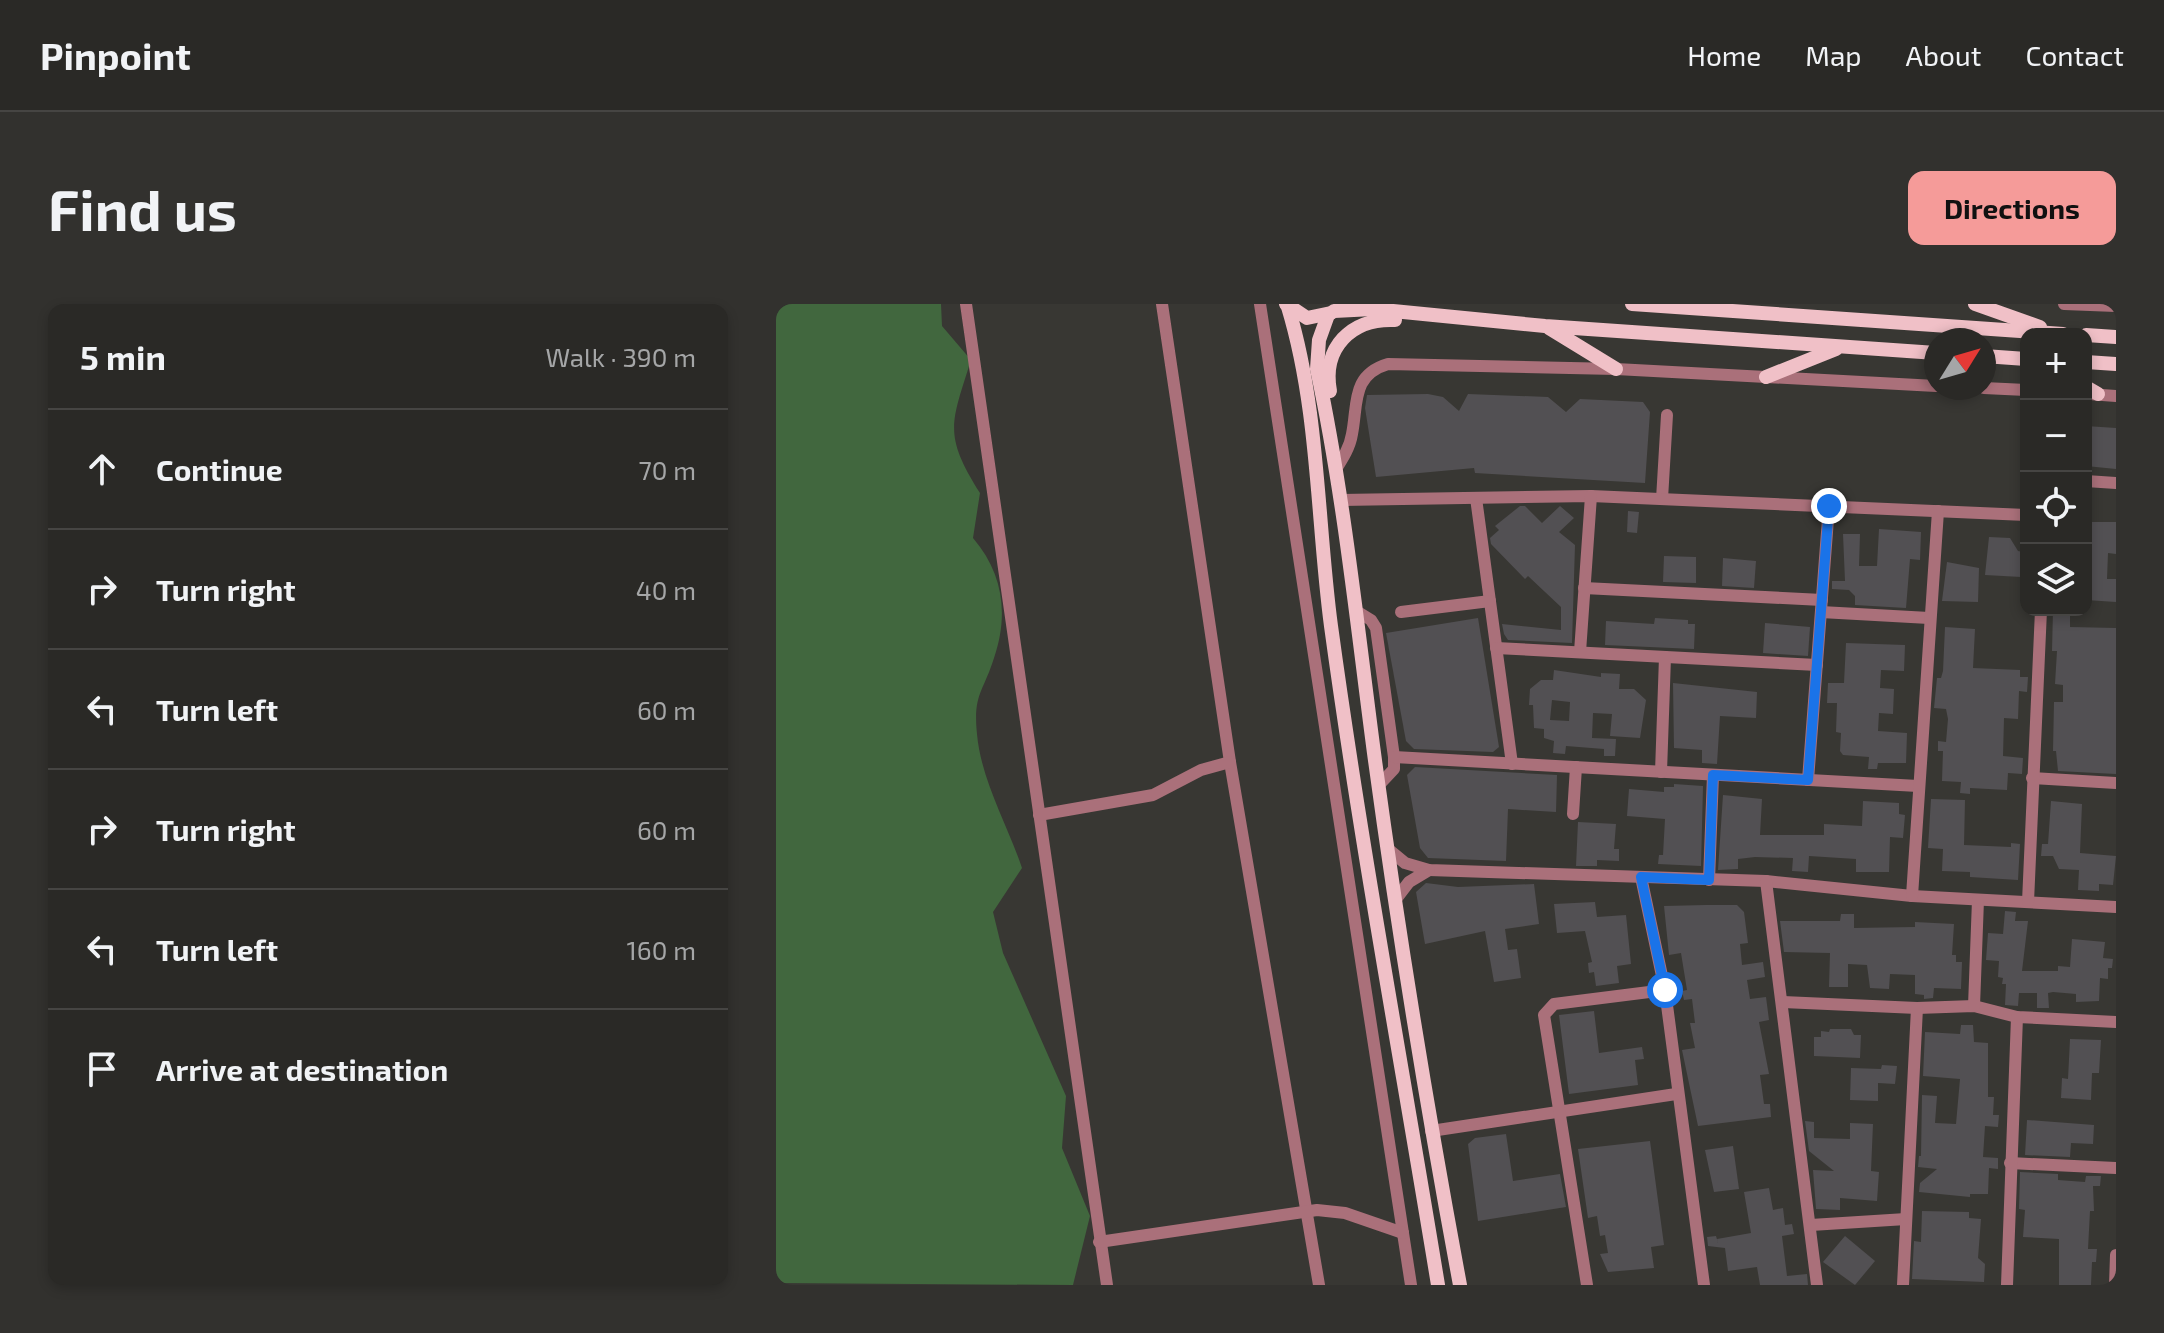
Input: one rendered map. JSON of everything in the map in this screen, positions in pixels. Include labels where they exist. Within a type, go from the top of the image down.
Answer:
[{"type":"main road","points":[[1632,304],[2020,331]]},
{"type":"main road","points":[[1975,304],[2044,328]]},
{"type":"main road","points":[[1287,306],[1307,318],[1334,310],[1373,309],[1545,326],[1924,352]]},
{"type":"main road","points":[[1287,306],[1296,335],[1307,401],[1331,625],[1438,1285]]},
{"type":"main road","points":[[1334,310],[1319,340],[1317,369],[1332,443],[1358,612],[1388,849],[1431,1131],[1460,1285]]},
{"type":"main road","points":[[1332,443],[1336,422],[1328,367],[1339,342],[1365,323],[1424,316]]},
{"type":"main road","points":[[1545,326],[1616,369]]},
{"type":"main road","points":[[2092,335],[2116,337]]},
{"type":"main road","points":[[1766,377],[1842,347]]},
{"type":"main road","points":[[1996,357],[2020,359]]},
{"type":"main road","points":[[2092,362],[2116,364]]},
{"type":"street","points":[[966,304],[1107,1285]]},
{"type":"street","points":[[1162,304],[1230,762],[1319,1285]]},
{"type":"street","points":[[1260,304],[1411,1285]]},
{"type":"street","points":[[2064,304],[2116,306]]},
{"type":"street","points":[[1336,469],[1350,446],[1357,391],[1368,374],[1380,366],[1395,363],[1616,369],[1924,385]]},
{"type":"street","points":[[1996,389],[2020,390]]},
{"type":"street","points":[[2092,392],[2116,396]]},
{"type":"street","points":[[1662,499],[1667,415]]},
{"type":"street","points":[[2092,481],[2116,483]]},
{"type":"street","points":[[1580,652],[1591,496]]},
{"type":"street","points":[[1341,500],[1591,496],[2020,515]]},
{"type":"street","points":[[1476,498],[1512,764]]},
{"type":"street","points":[[1808,780],[1829,506]]},
{"type":"street","points":[[1912,896],[1938,511]]},
{"type":"street","points":[[1584,588],[1821,606],[1929,618]]},
{"type":"street","points":[[1401,612],[1490,601]]},
{"type":"street","points":[[1358,612],[1371,620],[1376,628],[1394,757],[1394,769],[1379,785]]},
{"type":"street","points":[[2028,902],[2041,616]]},
{"type":"street","points":[[1496,648],[1817,665]]},
{"type":"street","points":[[1661,772],[1665,657]]},
{"type":"street","points":[[1394,757],[1918,786]]},
{"type":"street","points":[[1039,815],[1153,795],[1201,770],[1230,762]]},
{"type":"street","points":[[1573,814],[1576,767]]},
{"type":"street","points":[[1709,880],[1713,775]]},
{"type":"street","points":[[2032,778],[2116,783]]},
{"type":"street","points":[[1388,849],[1405,863],[1429,870],[1766,881],[1912,896],[2116,907]]},
{"type":"street","points":[[1396,899],[1409,882],[1429,870]]},
{"type":"street","points":[[1641,877],[1665,990],[1676,1094],[1704,1285]]},
{"type":"street","points":[[1766,881],[1783,1002],[1794,1123],[1811,1225],[1817,1285]]},
{"type":"street","points":[[1974,1006],[1978,900]]},
{"type":"street","points":[[1587,1285],[1544,1020],[1549,1007],[1665,990]]},
{"type":"street","points":[[1783,1002],[1917,1008],[1974,1006],[2017,1017],[2116,1022]]},
{"type":"street","points":[[1903,1285],[1917,1008]]},
{"type":"street","points":[[2007,1285],[2017,1017]]},
{"type":"street","points":[[1431,1131],[1676,1094]]},
{"type":"street","points":[[2010,1163],[2116,1168]]},
{"type":"street","points":[[1099,1242],[1308,1212],[1345,1213],[1403,1233]]},
{"type":"street","points":[[1811,1225],[1906,1219]]},
{"type":"street","points":[[2115,1285],[2116,1255]]},
{"type":"green space","points":[[776,304],[941,304],[942,326],[971,360],[954,428],[960,456],[980,493],[973,538],[991,565],[1002,610],[999,642],[978,702],[977,734],[989,786],[1022,868],[993,912],[1003,953],[1066,1096],[1062,1148],[1090,1216],[1073,1285],[776,1283]]},
{"type":"building","points":[[1428,394],[1443,397],[1459,411],[1468,394],[1548,397],[1566,412],[1580,399],[1643,402],[1650,412],[1645,483],[1475,473],[1474,468],[1376,477],[1365,408],[1367,395]]},
{"type":"building","points":[[2092,426],[2116,428],[2116,469],[2092,467]]},
{"type":"building","points":[[1520,506],[1525,506],[1542,523],[1560,506],[1574,518],[1559,532],[1575,545],[1572,643],[1508,640],[1504,634],[1502,624],[1561,630],[1561,607],[1528,576],[1525,579],[1491,544],[1490,538],[1499,530],[1495,526]]},
{"type":"building","points":[[1628,511],[1639,512],[1637,533],[1627,532]]},
{"type":"building","points":[[2092,522],[2116,522],[2116,554],[2108,553],[2107,579],[2116,579],[2116,602],[2092,600]]},
{"type":"building","points":[[1879,529],[1921,532],[1920,560],[1910,559],[1906,608],[1855,605],[1855,596],[1849,590],[1832,589],[1832,581],[1845,581],[1843,534],[1860,534],[1859,566],[1877,566]]},
{"type":"building","points":[[1989,537],[2010,538],[2020,551],[2020,577],[1985,575]]},
{"type":"building","points":[[1664,556],[1696,557],[1696,583],[1663,582]]},
{"type":"building","points":[[1723,558],[1756,561],[1754,588],[1722,586]]},
{"type":"building","points":[[1947,562],[1979,568],[1978,602],[1942,601]]},
{"type":"building","points":[[2053,616],[2070,616],[2070,627],[2116,628],[2116,774],[2058,771],[2056,751],[2053,751],[2054,702],[2063,702],[2063,685],[2055,684],[2057,651],[2052,651]]},
{"type":"building","points":[[1478,618],[1499,747],[1493,752],[1414,749],[1406,741],[1386,633]]},
{"type":"building","points":[[1655,618],[1688,620],[1688,624],[1695,624],[1694,649],[1605,645],[1606,621],[1654,624]]},
{"type":"building","points":[[1765,623],[1810,627],[1808,656],[1763,653]]},
{"type":"building","points":[[1945,627],[1975,629],[1973,668],[2020,670],[2020,677],[2028,677],[2027,692],[2019,691],[2018,719],[2004,718],[2003,756],[2023,758],[2022,774],[2008,773],[2007,790],[1970,788],[1970,794],[1960,793],[1961,782],[1942,781],[1943,751],[1938,751],[1938,741],[1946,742],[1948,719],[1946,709],[1934,708],[1937,678],[1941,678],[1943,671]]},
{"type":"building","points":[[1846,643],[1905,645],[1904,671],[1881,670],[1880,688],[1894,689],[1893,714],[1879,713],[1878,731],[1907,733],[1906,763],[1878,763],[1877,769],[1868,769],[1869,757],[1843,755],[1840,751],[1841,733],[1836,732],[1837,703],[1827,703],[1828,683],[1844,683]]},
{"type":"building","points":[[1554,670],[1601,677],[1601,673],[1620,674],[1619,689],[1634,689],[1646,700],[1640,738],[1610,736],[1612,714],[1593,713],[1592,738],[1616,739],[1615,756],[1604,756],[1604,749],[1566,746],[1565,754],[1553,753],[1554,741],[1544,738],[1544,729],[1534,728],[1533,705],[1529,705],[1530,689],[1541,680],[1553,680]],"holes":[[[1552,700],[1570,702],[1569,721],[1550,720]]]},
{"type":"building","points":[[1673,683],[1757,692],[1756,718],[1720,716],[1717,764],[1702,763],[1702,750],[1674,748]]},
{"type":"building","points":[[1415,767],[1557,775],[1556,812],[1508,809],[1506,861],[1428,858],[1420,848],[1407,775]]},
{"type":"building","points":[[1674,784],[1703,786],[1701,866],[1658,864],[1659,855],[1663,855],[1665,819],[1627,816],[1629,789],[1664,792],[1664,787],[1674,787]]},
{"type":"building","points":[[1723,795],[1762,799],[1760,835],[1824,835],[1824,824],[1862,826],[1863,801],[1899,803],[1899,814],[1905,815],[1903,838],[1890,837],[1889,872],[1856,872],[1856,859],[1809,856],[1808,872],[1792,871],[1793,858],[1755,857],[1738,859],[1738,869],[1718,870]]},
{"type":"building","points":[[1931,799],[1965,800],[1964,845],[2011,847],[2011,843],[2020,844],[2018,880],[1970,877],[1970,872],[1942,871],[1943,849],[1928,848]]},
{"type":"building","points":[[2051,801],[2082,804],[2080,853],[2116,856],[2113,885],[2099,884],[2099,891],[2078,890],[2079,870],[2059,869],[2053,856],[2041,856],[2042,844],[2048,844]]},
{"type":"building","points":[[1578,822],[1616,824],[1614,849],[1619,849],[1619,861],[1597,860],[1597,866],[1576,866]]},
{"type":"building","points":[[1426,883],[1458,887],[1534,884],[1539,924],[1505,929],[1508,950],[1517,949],[1521,978],[1494,982],[1485,931],[1425,944],[1416,892]]},
{"type":"building","points":[[1595,902],[1597,917],[1626,915],[1631,964],[1617,966],[1619,983],[1596,986],[1594,972],[1589,973],[1588,963],[1592,962],[1585,931],[1557,933],[1554,904]]},
{"type":"building","points":[[1737,905],[1744,912],[1748,943],[1740,944],[1742,965],[1763,962],[1765,977],[1747,980],[1750,999],[1766,997],[1769,1020],[1759,1022],[1769,1074],[1760,1075],[1764,1104],[1770,1104],[1771,1117],[1698,1126],[1682,1050],[1695,1048],[1690,1023],[1695,1023],[1692,999],[1684,1000],[1682,991],[1687,990],[1681,953],[1669,955],[1664,906]]},
{"type":"building","points":[[2005,911],[2016,912],[2015,921],[2028,921],[2022,971],[2058,971],[2058,966],[2070,967],[2072,939],[2105,942],[2103,958],[2113,959],[2112,968],[2108,968],[2108,979],[2100,978],[2099,1001],[2076,1002],[2076,994],[2053,992],[2048,993],[2049,1008],[2037,1008],[2037,993],[2019,993],[2018,1006],[2005,1005],[2006,984],[2002,984],[2003,978],[1998,977],[1999,961],[1986,960],[1988,933],[2003,934]]},
{"type":"building","points":[[1841,914],[1854,914],[1854,928],[1915,927],[1915,922],[1954,924],[1952,955],[1956,955],[1956,962],[1962,962],[1961,989],[1934,988],[1933,998],[1924,999],[1924,995],[1915,994],[1915,975],[1890,974],[1889,989],[1870,988],[1867,965],[1848,964],[1848,987],[1829,987],[1830,953],[1784,952],[1780,921],[1840,921]]},
{"type":"building","points":[[1594,1011],[1599,1053],[1642,1047],[1644,1059],[1635,1060],[1638,1085],[1569,1094],[1559,1015]]},
{"type":"building","points":[[1961,1025],[1973,1025],[1974,1042],[1988,1043],[1988,1097],[1994,1097],[1993,1115],[1999,1115],[1998,1127],[1985,1126],[1983,1157],[1998,1158],[1998,1169],[1989,1168],[1988,1194],[1970,1194],[1970,1197],[1919,1192],[1920,1183],[1937,1169],[1918,1167],[1922,1095],[1937,1096],[1935,1123],[1956,1124],[1960,1079],[1923,1076],[1925,1032],[1960,1034]]},
{"type":"building","points":[[1830,1029],[1851,1029],[1854,1035],[1861,1035],[1860,1058],[1814,1056],[1814,1037],[1821,1037],[1821,1031],[1829,1032]]},
{"type":"building","points":[[2070,1039],[2101,1040],[2099,1073],[2092,1073],[2091,1100],[2061,1098],[2062,1078],[2068,1079]]},
{"type":"building","points":[[1882,1065],[1897,1066],[1895,1084],[1878,1083],[1878,1101],[1850,1100],[1851,1068],[1881,1069]]},
{"type":"building","points":[[2027,1120],[2094,1125],[2093,1144],[2071,1143],[2070,1157],[2025,1155]]},
{"type":"building","points":[[1805,1121],[1814,1122],[1814,1138],[1850,1139],[1850,1123],[1873,1124],[1871,1171],[1879,1172],[1877,1201],[1840,1198],[1840,1210],[1816,1209],[1813,1170],[1834,1171],[1809,1151]]},
{"type":"building","points":[[1506,1134],[1513,1181],[1560,1174],[1566,1207],[1478,1221],[1468,1144],[1475,1138]]},
{"type":"building","points":[[1650,1141],[1664,1245],[1651,1247],[1654,1268],[1608,1272],[1600,1254],[1608,1253],[1605,1235],[1600,1236],[1597,1216],[1588,1218],[1578,1149]]},
{"type":"building","points":[[1733,1146],[1739,1189],[1714,1192],[1705,1150]]},
{"type":"building","points":[[2020,1172],[2058,1174],[2058,1180],[2085,1182],[2086,1176],[2101,1176],[2100,1186],[2093,1186],[2094,1211],[2090,1211],[2088,1249],[2097,1249],[2096,1262],[2092,1262],[2091,1285],[2059,1285],[2059,1239],[2023,1237],[2025,1210],[2019,1209]]},
{"type":"building","points":[[1769,1188],[1773,1210],[1783,1208],[1785,1225],[1792,1224],[1794,1234],[1782,1236],[1787,1276],[1807,1274],[1808,1285],[1760,1285],[1757,1267],[1728,1271],[1725,1248],[1708,1246],[1707,1237],[1716,1236],[1718,1243],[1717,1239],[1751,1233],[1744,1192]]},
{"type":"building","points":[[1922,1211],[1969,1212],[1969,1218],[1981,1219],[1978,1258],[1985,1264],[1984,1282],[1912,1279],[1914,1241],[1921,1242]]},
{"type":"building","points":[[1845,1236],[1875,1261],[1855,1285],[1823,1262]]},
{"type":"route","points":[[1665,990],[1641,877],[1709,880],[1713,775],[1808,780],[1829,506]]}]
